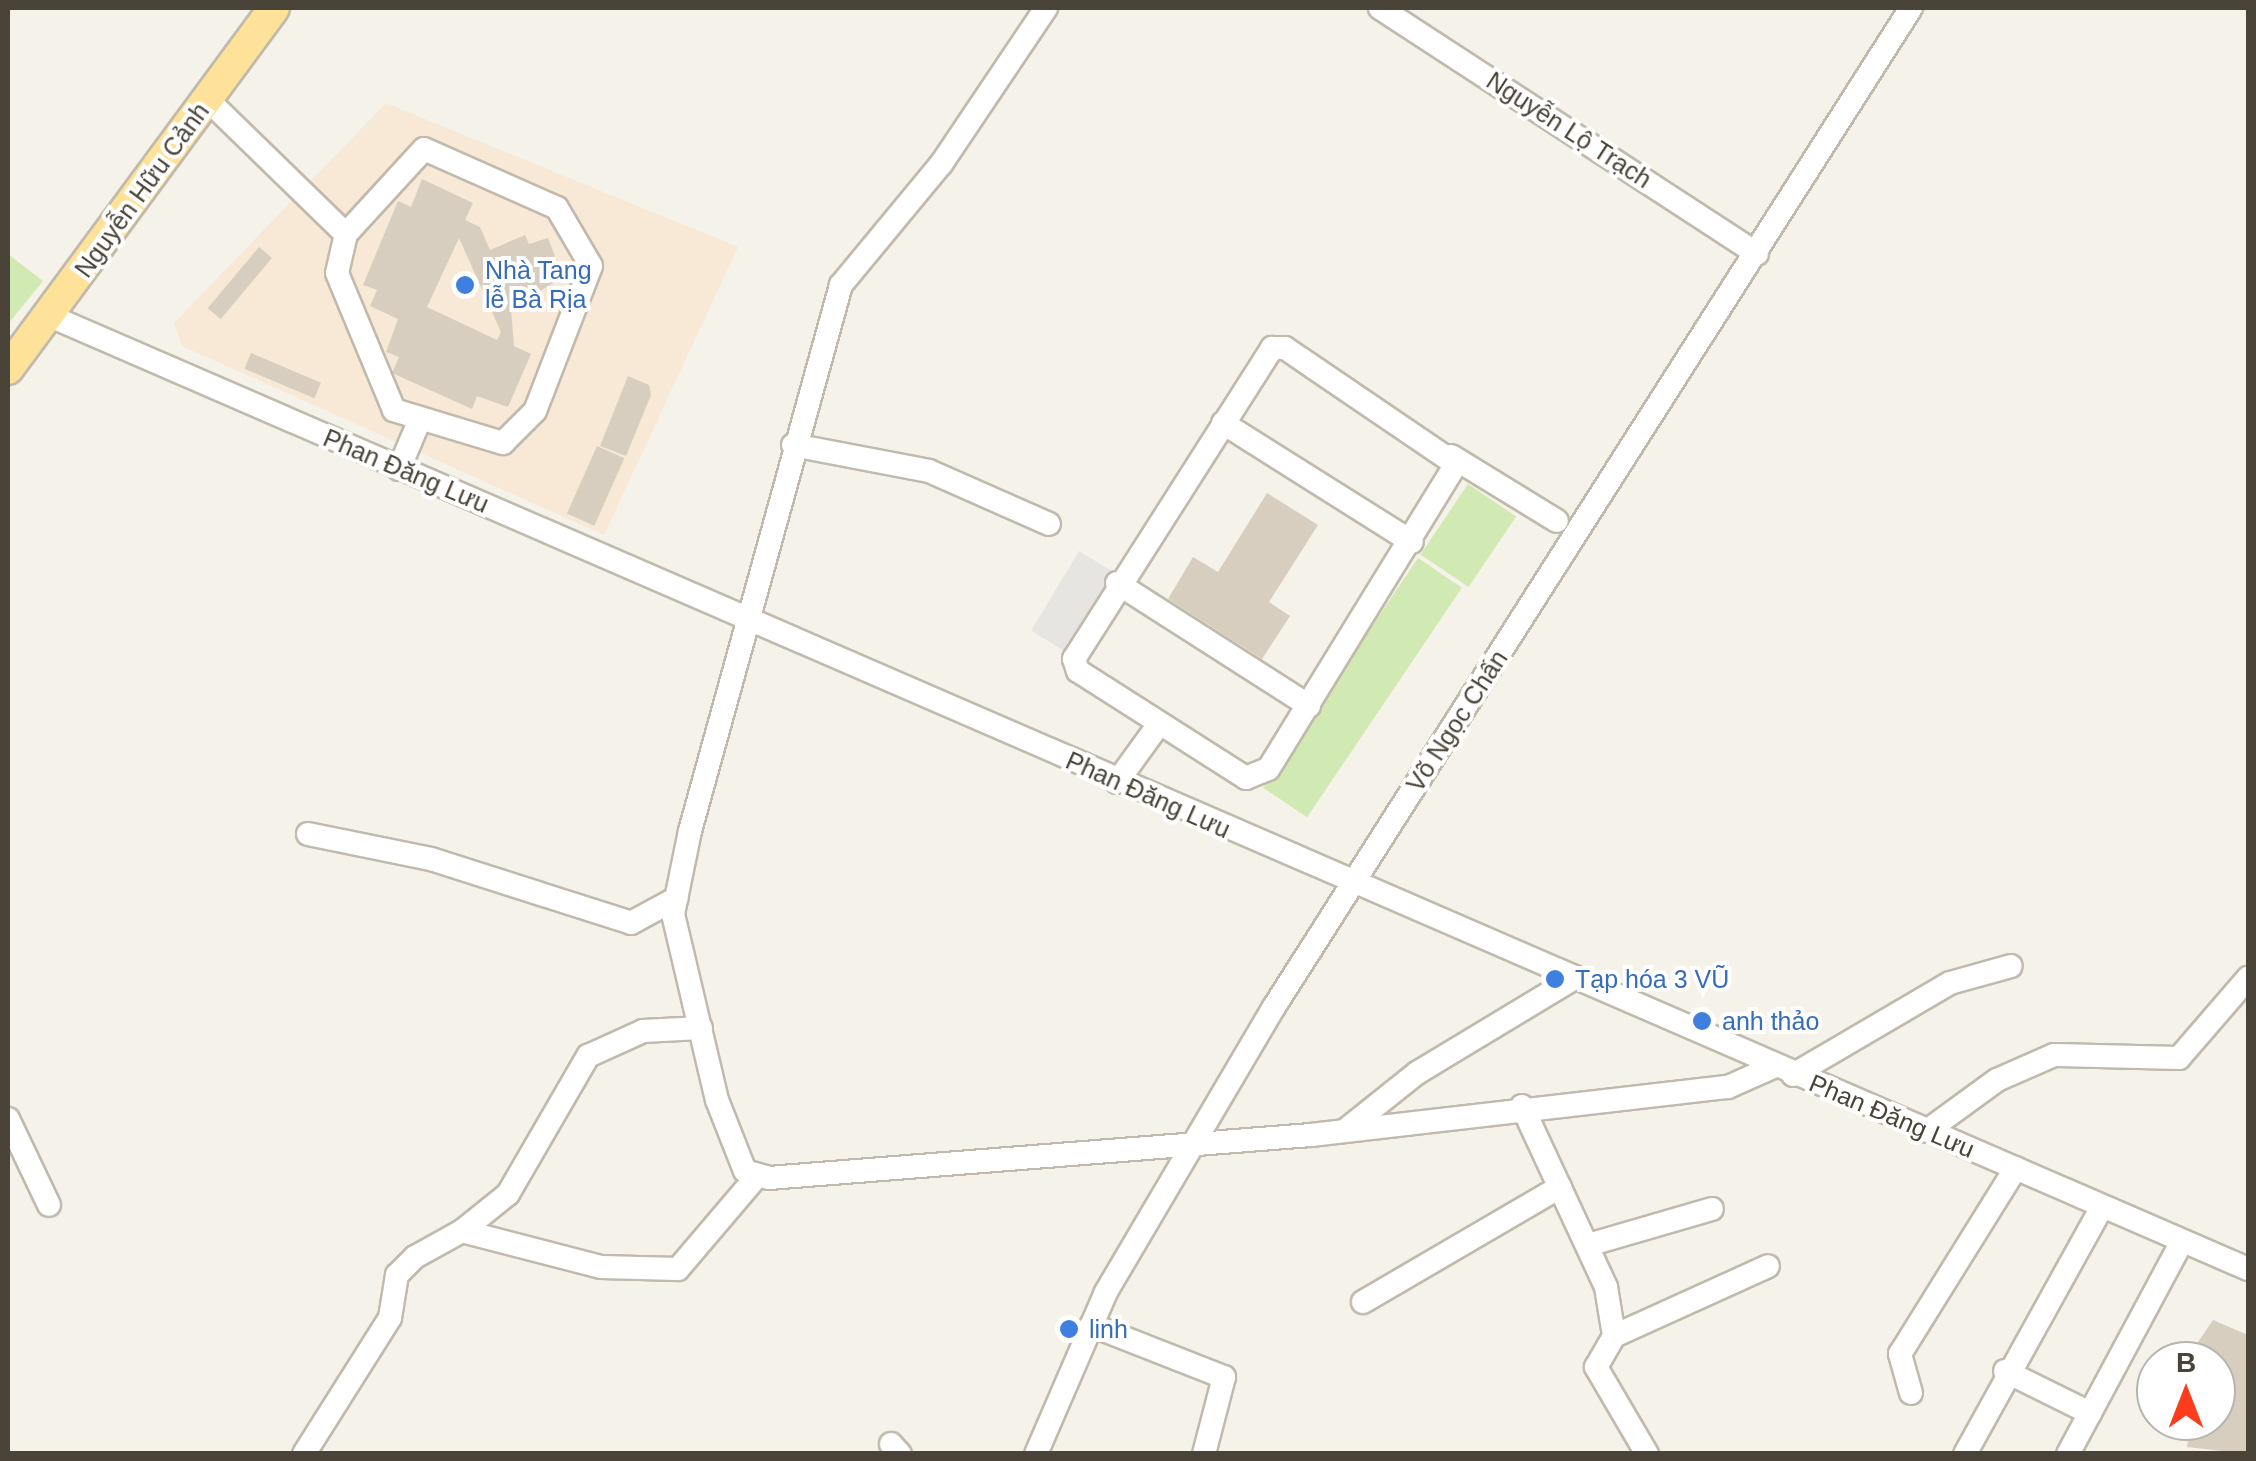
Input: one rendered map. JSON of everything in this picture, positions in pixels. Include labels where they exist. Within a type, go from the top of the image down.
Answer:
[{"type":"main road","name":"Nguyễn Hữu Cảnh","points":[[8,369],[274,8]]},
{"type":"street","points":[[1046,8],[941,164],[841,285],[793,445],[677,898],[717,1100],[745,1171],[758,1175],[1346,1130],[1522,1106],[1728,1087],[1783,1071],[1950,983],[2010,966]]},
{"type":"street","name":"Nguyễn Lộ Trạch","points":[[1380,8],[1757,254]]},
{"type":"street","name":"Võ Ngọc Chấn","points":[[1036,1454],[1091,1326],[1350,884],[1912,8]]},
{"type":"street","points":[[208,100],[346,234]]},
{"type":"street","points":[[424,149],[557,208],[591,266],[536,411],[503,444],[394,410],[337,273],[346,234],[424,149]]},
{"type":"street","name":"Phan Đăng Lưu","points":[[50,316],[1571,980],[2248,1269]]},
{"type":"street","points":[[1451,456],[1455,473],[1308,706],[1257,777],[1160,724],[1078,671],[1080,640],[1272,348],[1285,348],[1557,522]]},
{"type":"street","points":[[400,468],[420,419]]},
{"type":"street","points":[[1223,423],[1412,542]]},
{"type":"street","points":[[793,445],[929,471],[1049,524]]},
{"type":"street","points":[[1118,583],[1308,706]]},
{"type":"street","points":[[1117,782],[1160,724]]},
{"type":"street","points":[[308,834],[431,859],[631,924],[677,898]]},
{"type":"street","points":[[1927,1131],[1997,1080],[2054,1056],[2179,1058],[2248,978]]},
{"type":"street","points":[[1346,1130],[1417,1072],[1571,980]]},
{"type":"street","points":[[304,1454],[390,1318],[397,1275],[508,1194],[588,1056],[644,1031],[701,1028]]},
{"type":"street","points":[[1522,1106],[1588,1245],[1614,1336]]},
{"type":"street","points":[[8,1119],[49,1206]]},
{"type":"street","points":[[1912,1393],[1900,1354],[2016,1168]]},
{"type":"street","points":[[462,1231],[601,1266],[678,1269],[758,1175]]},
{"type":"street","points":[[1363,1302],[1560,1187]]},
{"type":"street","points":[[1966,1454],[2004,1371],[2102,1207]]},
{"type":"street","points":[[1588,1245],[1712,1210]]},
{"type":"street","points":[[2068,1454],[2182,1240]]},
{"type":"street","points":[[1646,1454],[1596,1367],[1614,1336],[1768,1266]]},
{"type":"street","points":[[1091,1326],[1224,1377],[1204,1454]]},
{"type":"street","points":[[2004,1371],[2090,1413]]},
{"type":"shaded area","name":"Nhà Tang lễ Bà Rịa","points":[[386,103],[738,247],[604,535],[182,346],[174,323]]},
{"type":"shaded area","points":[[1079,551],[1117,574],[1069,653],[1031,631]]},
{"type":"green space","points":[[8,254],[43,281],[8,324]]},
{"type":"green space","points":[[1468,484],[1516,516],[1469,587],[1420,554]]},
{"type":"green space","points":[[1418,558],[1462,588],[1307,817],[1263,788]]},
{"type":"building","points":[[422,179],[473,203],[465,220],[480,227],[490,250],[525,235],[529,244],[548,238],[563,277],[511,309],[514,346],[531,354],[508,407],[477,396],[472,409],[392,373],[399,357],[386,352],[398,319],[370,306],[377,290],[363,285],[398,201],[411,207]],"holes":[[[459,238],[501,332],[497,340],[427,307]]]},
{"type":"building","points":[[259,247],[272,258],[221,319],[208,308]]},
{"type":"building","points":[[251,353],[321,383],[314,398],[244,369]]},
{"type":"building","points":[[628,376],[649,385],[651,395],[626,456],[600,446]]},
{"type":"building","points":[[597,446],[624,458],[594,526],[567,514]]},
{"type":"building","points":[[1267,493],[1318,525],[1269,602],[1290,616],[1262,659],[1168,599],[1193,557],[1218,572]]},
{"type":"building","points":[[2213,1320],[2248,1335],[2248,1454],[2187,1447],[2188,1441],[2236,1441],[2236,1341],[2199,1341]]},
{"type":"place","name":"Nhà Tang lễ Bà Rịa","points":[[465,285]]},
{"type":"place","name":"Tạp hóa 3 VŨ","points":[[1555,979]]},
{"type":"place","name":"anh thảo","points":[[1702,1021]]},
{"type":"place","name":"linh","points":[[1069,1329]]}]
